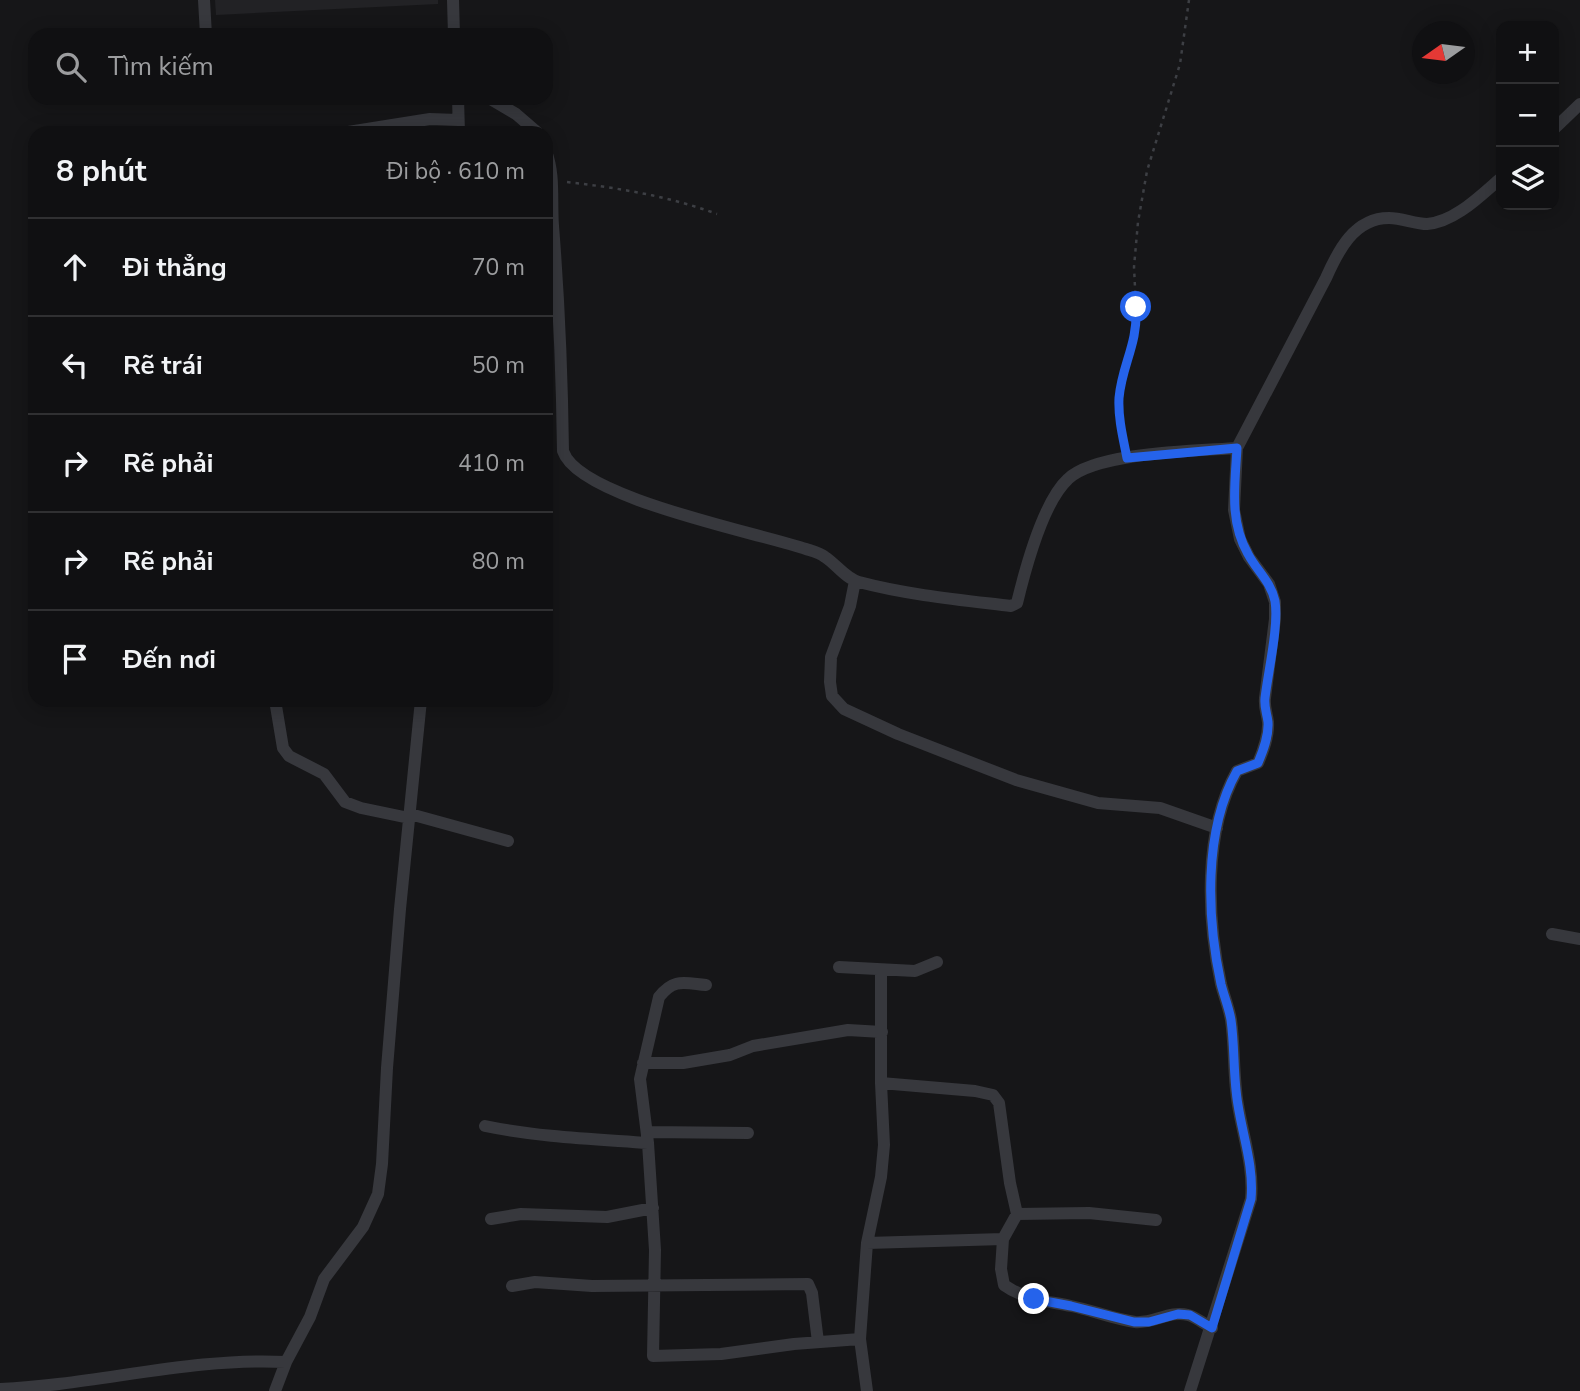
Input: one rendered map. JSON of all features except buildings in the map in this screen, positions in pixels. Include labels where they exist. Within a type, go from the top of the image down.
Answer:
[{"type":"street","points":[[204,0],[206,28]]},
{"type":"street","points":[[453,0],[454,28]]},
{"type":"street","points":[[1559,125],[1580,104]]},
{"type":"street","points":[[458,105],[459,126]]},
{"type":"street","points":[[501,105],[530,126]]},
{"type":"street","points":[[386,126],[430,119],[455,126]]},
{"type":"street","points":[[1190,1391],[1251,1199],[1253,1181],[1237,1103],[1231,1017],[1221,985],[1210,881],[1217,828],[1229,786],[1237,771],[1258,763],[1265,746],[1268,721],[1264,711],[1265,698],[1275,619],[1275,602],[1269,584],[1249,557],[1240,539],[1234,510],[1237,448],[1337,253],[1350,234],[1371,221],[1388,218],[1428,224],[1446,219],[1468,206],[1496,182]]},
{"type":"street","points":[[553,230],[563,451],[566,458],[586,476],[633,498],[824,556],[855,581],[895,590],[1011,606],[1017,603],[1041,525],[1069,477],[1090,467],[1127,458],[1237,448]]},
{"type":"street","points":[[855,581],[850,606],[831,657],[832,696],[844,709],[898,734],[1016,780],[1098,803],[1160,808],[1217,828]]},
{"type":"street","points":[[276,707],[283,748],[289,756],[324,774],[345,802],[508,841]]},
{"type":"street","points":[[275,1391],[286,1362],[310,1317],[324,1279],[363,1227],[378,1194],[383,1164],[391,1014],[420,707]]},
{"type":"street","points":[[1552,934],[1580,939]]},
{"type":"street","points":[[839,967],[915,971],[937,962]]},
{"type":"street","points":[[867,1391],[860,1339],[867,1243],[881,1177],[884,1144],[881,970]]},
{"type":"street","points":[[706,985],[676,983],[659,997],[640,1079],[653,1208],[653,1356],[721,1354],[860,1339]]},
{"type":"street","points":[[643,1063],[683,1063],[730,1055],[753,1046],[848,1030],[881,1032]]},
{"type":"street","points":[[881,1083],[975,1091],[993,1095],[999,1102],[1017,1214],[1003,1239],[1001,1269],[1004,1285],[1016,1293],[1134,1322],[1149,1322],[1178,1314],[1190,1315],[1212,1328]]},
{"type":"street","points":[[485,1126],[537,1134],[647,1137],[748,1133]]},
{"type":"street","points":[[491,1219],[521,1214],[607,1217],[653,1208]]},
{"type":"street","points":[[1017,1214],[1089,1213],[1156,1220]]},
{"type":"street","points":[[867,1243],[1003,1239]]},
{"type":"street","points":[[512,1286],[535,1282],[592,1286],[807,1284],[812,1293],[818,1342]]},
{"type":"street","points":[[0,1389],[38,1387],[225,1362],[286,1362]]},
{"type":"path","points":[[1127,458],[1119,398],[1124,368],[1133,348],[1137,328],[1134,267],[1138,222],[1147,172],[1180,64],[1189,0]]},
{"type":"path","points":[[553,180],[651,193],[717,214]]},
{"type":"shaded area","points":[[215,0],[438,0],[438,4],[216,15]]},
{"type":"route","points":[[1034,1299],[1134,1322],[1149,1322],[1178,1314],[1190,1315],[1212,1328],[1251,1199],[1253,1181],[1237,1103],[1231,1017],[1221,985],[1210,881],[1217,828],[1229,786],[1237,771],[1258,763],[1265,746],[1268,721],[1264,711],[1275,602],[1269,584],[1249,557],[1240,539],[1234,510],[1237,448],[1127,458],[1119,398],[1124,368],[1133,348],[1137,328],[1136,307]]}]
